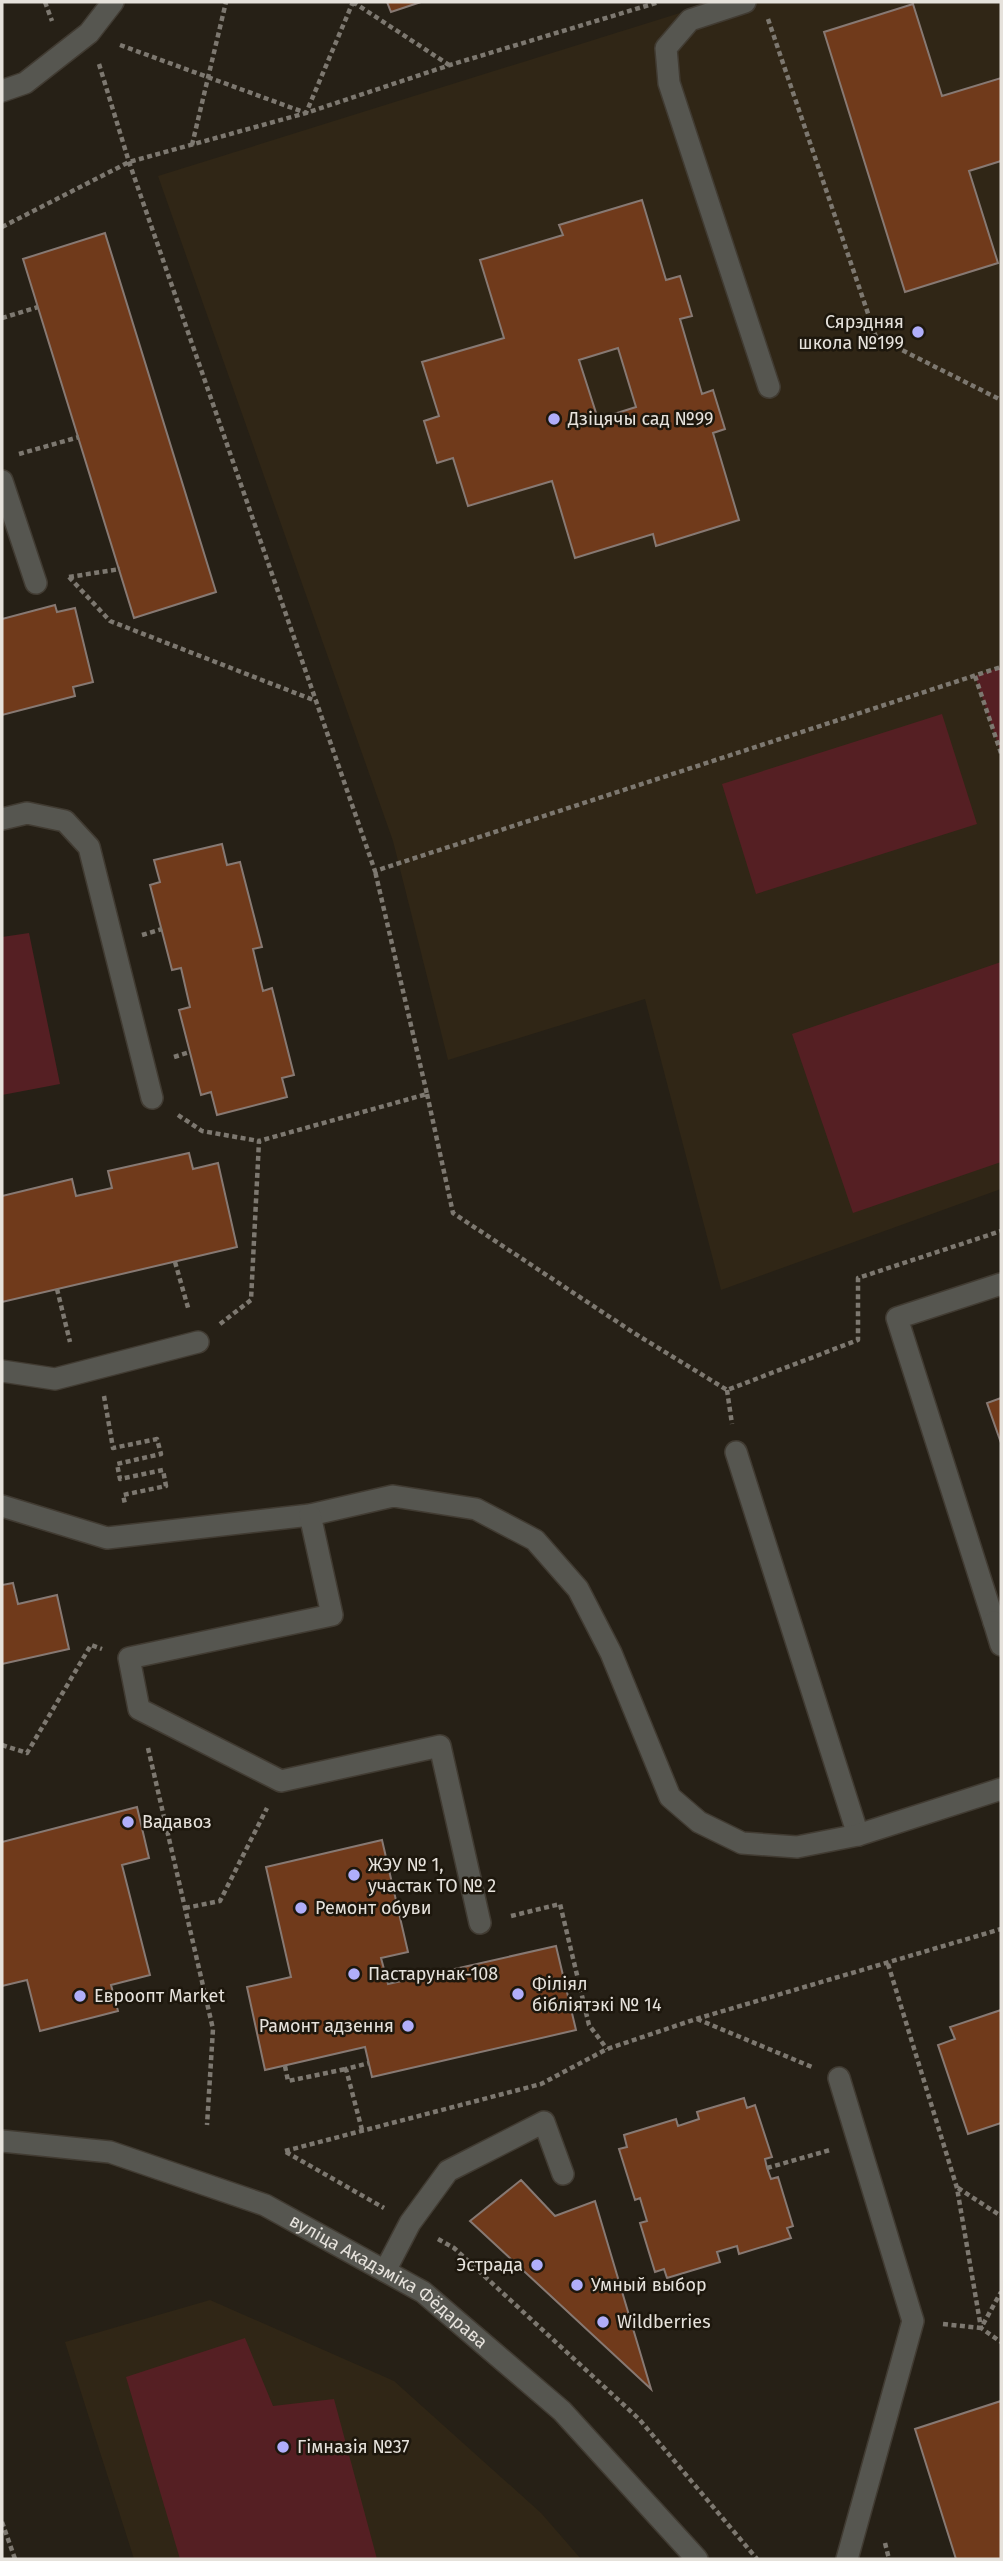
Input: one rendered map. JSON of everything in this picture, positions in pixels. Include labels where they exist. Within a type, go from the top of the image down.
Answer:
[{"type":"street","points":[[2,91],[25,83],[89,33],[111,2]]},
{"type":"street","points":[[745,2],[690,20],[666,48],[669,83],[769,387]]},
{"type":"street","points":[[2,481],[36,583]]},
{"type":"street","points":[[2,819],[27,813],[65,821],[89,847],[152,1098]]},
{"type":"street","points":[[1001,1284],[897,1318],[998,1621],[1001,1645]]},
{"type":"street","points":[[2,1371],[55,1379],[198,1342]]},
{"type":"street","points":[[736,1452],[858,1835]]},
{"type":"street","points":[[2,1506],[107,1538],[310,1515],[393,1496],[476,1509],[535,1540],[578,1589],[611,1653],[670,1797],[699,1822],[742,1843],[797,1847],[858,1835],[1001,1789]]},
{"type":"street","points":[[310,1515],[332,1615],[129,1658],[139,1709],[281,1781],[440,1745],[480,1923]]},
{"type":"street","points":[[839,2078],[913,2321],[846,2559]]},
{"type":"street","points":[[385,2271],[410,2223],[448,2171],[544,2122],[563,2174]]},
{"type":"street","name":"вуліца Акадэміка Фёдарава","points":[[2,2141],[110,2152],[265,2205],[423,2292],[562,2411],[697,2559]]},
{"type":"path","points":[[192,145],[206,77],[226,2]]},
{"type":"path","points":[[306,113],[353,2],[450,65]]},
{"type":"path","points":[[2,227],[129,162],[306,113],[450,65],[659,2]]},
{"type":"path","points":[[767,15],[876,337],[1001,400]]},
{"type":"path","points":[[89,33],[306,113]]},
{"type":"path","points":[[89,33],[129,162],[375,871],[453,1213],[634,1333],[727,1390],[858,1340],[858,1278],[1001,1231]]},
{"type":"path","points":[[2,318],[38,307]]},
{"type":"path","points":[[15,455],[79,437]]},
{"type":"path","points":[[36,583],[120,569]]},
{"type":"path","points":[[69,578],[110,621],[316,701]]},
{"type":"path","points":[[375,871],[1001,667]]},
{"type":"path","points":[[975,676],[1001,753]]},
{"type":"path","points":[[202,1131],[259,1141],[426,1094]]},
{"type":"path","points":[[175,1262],[198,1342],[251,1300],[259,1141]]},
{"type":"path","points":[[57,1289],[78,1373]]},
{"type":"path","points":[[99,1368],[113,1448],[158,1439],[161,1454],[117,1464],[120,1479],[163,1470],[166,1486],[123,1495]]},
{"type":"path","points":[[2,1745],[27,1753],[91,1645],[129,1658]]},
{"type":"path","points":[[139,1709],[213,2029],[207,2125]]},
{"type":"path","points":[[186,1908],[220,1901],[281,1781]]},
{"type":"path","points":[[480,1923],[561,1904],[589,2025],[607,2049]]},
{"type":"path","points":[[757,2559],[639,2419],[454,2248],[285,2151],[541,2084],[607,2049],[696,2019],[1001,1929]]},
{"type":"path","points":[[888,1964],[957,2188],[981,2328]]},
{"type":"path","points":[[696,2019],[839,2078]]},
{"type":"path","points":[[285,2066],[288,2081],[369,2063]]},
{"type":"path","points":[[346,2069],[362,2131]]},
{"type":"path","points":[[767,2168],[858,2142]]},
{"type":"path","points":[[957,2188],[1001,2216]]},
{"type":"path","points":[[981,2328],[1001,2292]]},
{"type":"path","points":[[939,2324],[981,2328],[1001,2342]]},
{"type":"path","points":[[2,2522],[15,2559]]},
{"type":"shaded area","points":[[715,2],[1001,2],[1001,1189],[721,1290],[645,999],[448,1060],[393,841],[158,176]]},
{"type":"shaded area","points":[[1001,667],[1001,753],[975,676]]},
{"type":"shaded area","points":[[942,714],[977,824],[756,894],[722,784]]},
{"type":"shaded area","points":[[29,933],[60,1084],[2,1095],[2,937]]},
{"type":"shaded area","points":[[1001,962],[1001,1162],[853,1213],[792,1034]]},
{"type":"shaded area","name":"Гімназія №37","points":[[210,2300],[394,2381],[541,2513],[581,2559],[134,2559],[65,2342]]},
{"type":"shaded area","points":[[245,2338],[273,2406],[334,2399],[377,2559],[180,2559],[126,2377]]},
{"type":"building","points":[[387,2],[421,2],[391,12]]},
{"type":"building","points":[[913,4],[942,96],[1001,78],[1001,161],[969,171],[998,263],[905,292],[824,32]]},
{"type":"building","points":[[642,200],[666,280],[680,276],[692,316],[680,319],[702,394],[713,390],[725,429],[713,433],[739,520],[656,546],[653,534],[575,558],[552,481],[468,506],[453,458],[437,463],[424,421],[439,416],[422,362],[504,338],[480,260],[563,235],[559,225]],"holes":[[[618,348],[636,407],[598,419],[579,360]]]},
{"type":"building","points":[[105,233],[216,592],[134,618],[23,259]]},
{"type":"building","points":[[55,605],[57,612],[75,608],[93,682],[73,687],[75,696],[2,715],[2,619]]},
{"type":"building","points":[[222,844],[227,865],[240,862],[262,947],[253,949],[263,991],[272,988],[294,1075],[282,1078],[287,1097],[217,1115],[211,1092],[201,1095],[179,1010],[190,1007],[181,968],[172,970],[150,885],[160,882],[154,860]]},
{"type":"building","points":[[189,1153],[193,1169],[218,1163],[237,1247],[2,1302],[2,1196],[72,1179],[76,1196],[112,1188],[108,1171]]},
{"type":"building","points":[[1001,1398],[1001,1443],[987,1403]]},
{"type":"building","points":[[13,1583],[18,1604],[57,1595],[69,1649],[2,1664],[2,1585]]},
{"type":"building","points":[[137,1807],[149,1858],[122,1865],[150,1975],[111,1985],[118,2011],[40,2031],[27,1980],[2,1986],[2,1842]]},
{"type":"building","points":[[382,1840],[408,1952],[381,1958],[388,1984],[556,1946],[576,2030],[372,2077],[365,2047],[265,2070],[247,1987],[291,1977],[266,1867]]},
{"type":"building","points":[[1001,2010],[1001,2123],[968,2134],[938,2045],[955,2039],[950,2027]]},
{"type":"building","points":[[744,2098],[747,2108],[755,2105],[772,2157],[765,2159],[767,2168],[771,2179],[778,2177],[793,2226],[787,2228],[791,2238],[739,2254],[737,2246],[717,2252],[720,2262],[667,2278],[664,2269],[655,2272],[640,2223],[647,2221],[640,2198],[635,2200],[619,2149],[627,2147],[624,2135],[676,2119],[678,2126],[699,2119],[697,2112]]},
{"type":"building","points":[[521,2180],[555,2216],[595,2201],[651,2389],[470,2221]]},
{"type":"building","points":[[1001,2401],[1001,2559],[956,2559],[915,2429]]},
{"type":"place","name":"Сярэдняя школа №199","points":[[918,332]]},
{"type":"place","name":"Дзіцячы сад №99","points":[[554,419]]},
{"type":"place","name":"Вадавоз","points":[[128,1822]]},
{"type":"place","name":"ЖЭУ № 1, участак ТО № 2","points":[[354,1875]]},
{"type":"place","name":"Ремонт обуви","points":[[301,1908]]},
{"type":"place","name":"Пастарунак-108","points":[[354,1974]]},
{"type":"place","name":"Філіял бібліятэкі № 14","points":[[518,1994]]},
{"type":"place","name":"Евроопт Market","points":[[80,1996]]},
{"type":"place","name":"Рамонт адзення","points":[[408,2026]]},
{"type":"place","name":"Эстрада","points":[[537,2265]]},
{"type":"place","name":"Умный выбор","points":[[577,2285]]},
{"type":"place","name":"Wildberries","points":[[603,2322]]},
{"type":"place","name":"Гімназія №37","points":[[283,2447]]}]
